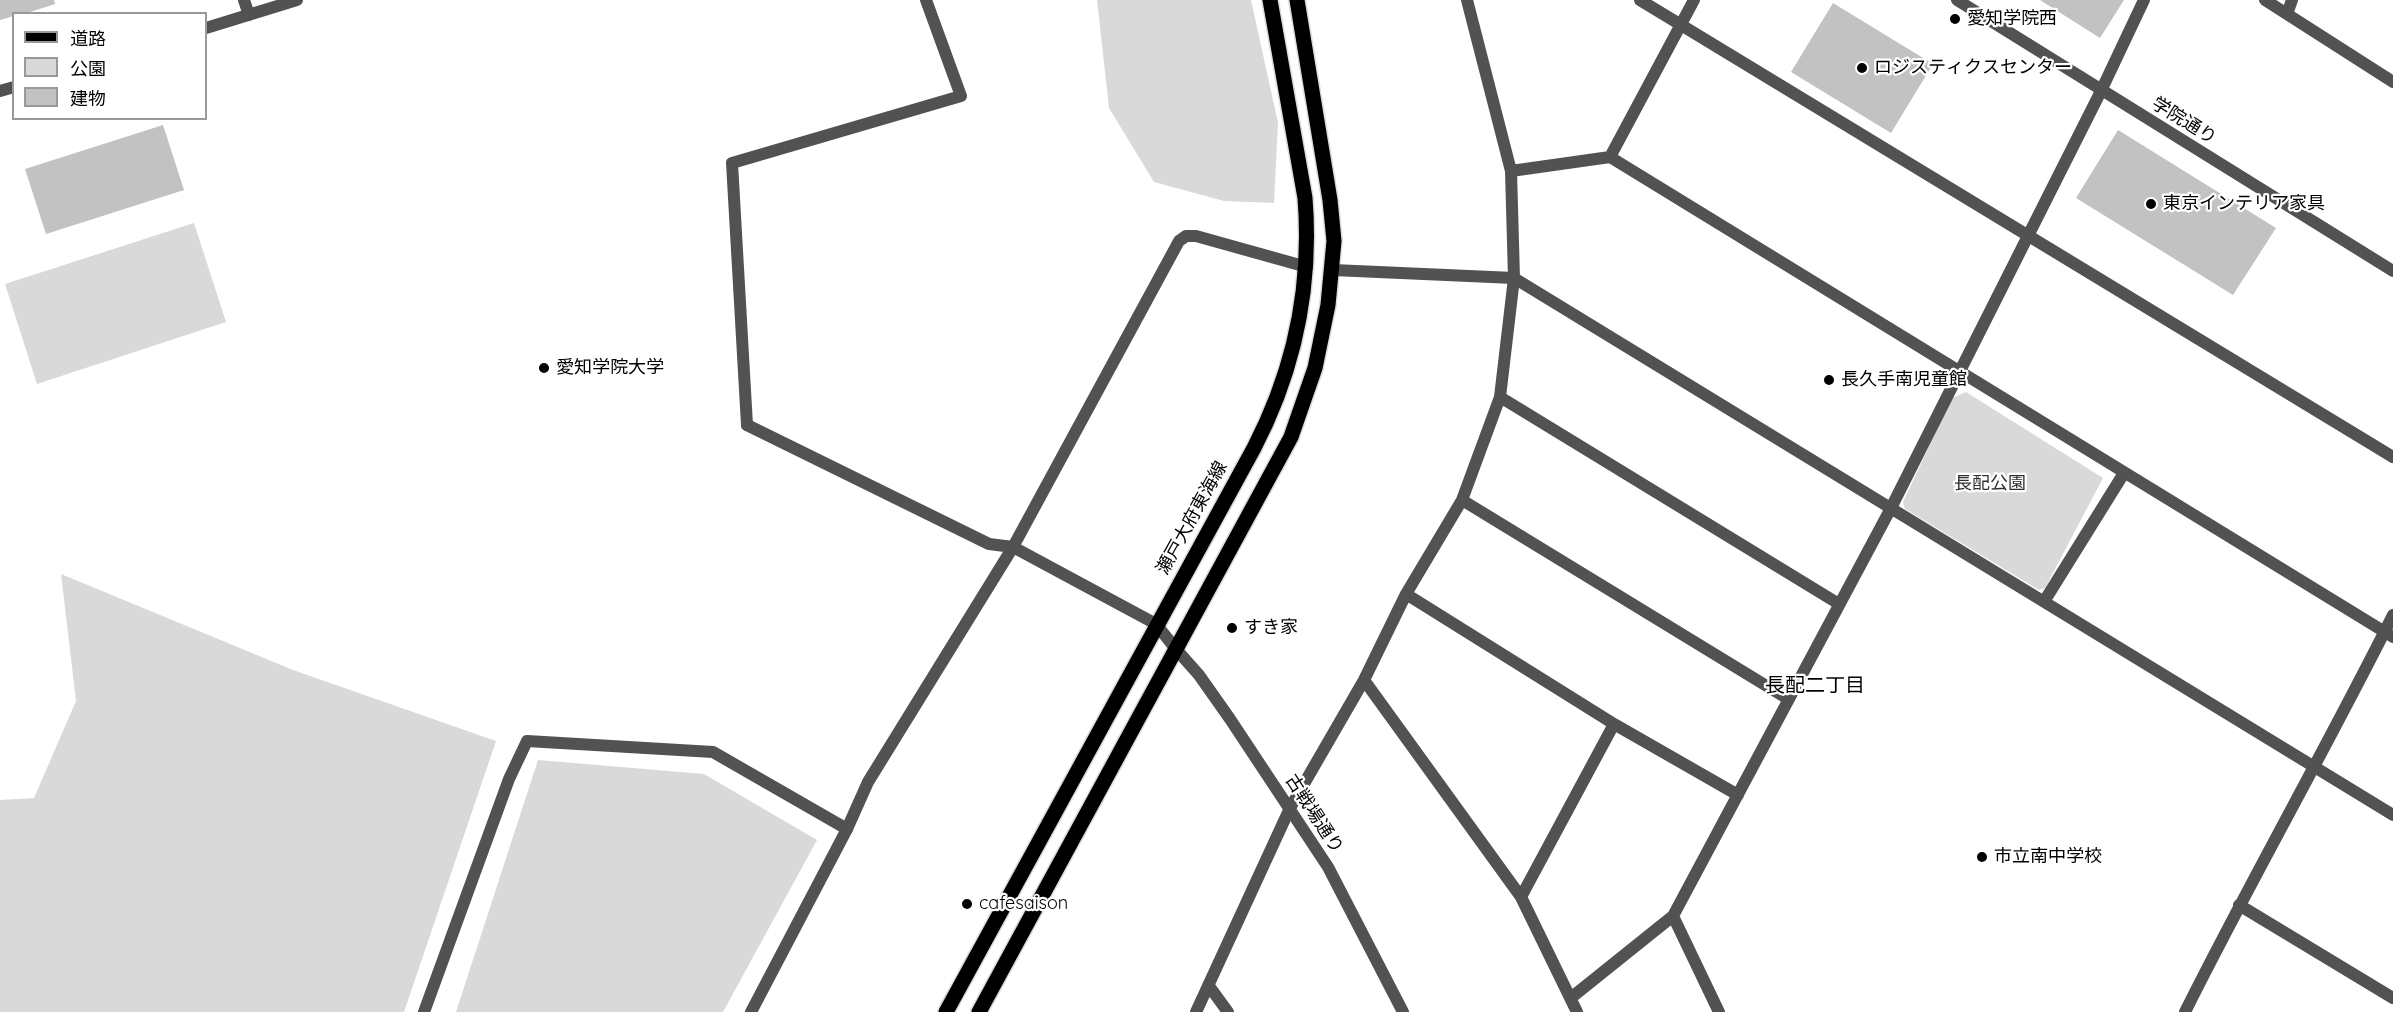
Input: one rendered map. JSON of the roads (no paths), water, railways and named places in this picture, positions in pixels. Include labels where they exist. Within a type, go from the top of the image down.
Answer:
[{"type":"main road","name":"瀬戸大府東海線","points":[[946,1012],[1254,448],[1275,405],[1298,335],[1307,267],[1305,198],[1270,0]]},
{"type":"main road","points":[[979,1012],[1291,437],[1315,368],[1333,270],[1334,242],[1330,200],[1298,0]]},
{"type":"street","points":[[244,0],[249,15]]},
{"type":"street","points":[[207,28],[297,0]]},
{"type":"street","points":[[926,0],[961,96],[732,163],[747,425],[989,544],[1013,548],[1156,624]]},
{"type":"street","points":[[1196,1012],[1290,808],[1364,680],[1406,594],[1462,500],[1500,397],[1514,278],[1511,171],[1467,0]]},
{"type":"street","points":[[1640,0],[2027,237],[2393,457]]},
{"type":"street","points":[[1610,158],[1679,24],[1694,0]]},
{"type":"street","name":"学院通り","points":[[1957,0],[2393,271]]},
{"type":"street","points":[[1572,998],[1673,916],[1891,508],[2102,91],[2144,0]]},
{"type":"street","points":[[2265,0],[2393,82]]},
{"type":"street","points":[[2287,14],[2292,0]]},
{"type":"street","points":[[1511,171],[1610,158],[1960,370],[2389,635]]},
{"type":"street","points":[[751,1012],[847,829],[868,782],[1013,548],[1179,241],[1185,236],[1196,236],[1307,267]]},
{"type":"street","points":[[1333,270],[1514,278],[2045,600],[2393,815]]},
{"type":"street","points":[[1500,397],[1839,604]]},
{"type":"street","points":[[2045,600],[2124,473]]},
{"type":"street","points":[[1462,500],[1788,699]]},
{"type":"street","points":[[1406,594],[1614,724],[1738,795]]},
{"type":"street","points":[[2185,1012],[2239,905],[2389,635],[2393,615]]},
{"type":"street","name":"古戦場通り","points":[[1156,624],[1199,675],[1328,867],[1402,1012]]},
{"type":"street","points":[[1364,680],[1521,897],[1577,1012]]},
{"type":"street","points":[[1521,897],[1614,724]]},
{"type":"street","points":[[424,1012],[509,779],[527,741],[713,752],[847,829]]},
{"type":"street","points":[[2239,905],[2393,998]]},
{"type":"street","points":[[1673,916],[1719,1012]]},
{"type":"street","points":[[1209,986],[1228,1012]]},
{"type":"place","name":"愛知学院西","points":[[1955,19]]},
{"type":"place","name":"ロジスティクスセンター","points":[[1862,68]]},
{"type":"place","name":"東京インテリア家具","points":[[2151,204]]},
{"type":"place","name":"愛知学院大学","points":[[544,368]]},
{"type":"place","name":"長久手南児童館","points":[[1829,380]]},
{"type":"place","name":"すき家","points":[[1232,628]]},
{"type":"place","name":"市立南中学校","points":[[1982,857]]},
{"type":"place","name":"cafesaison","points":[[967,904]]},
{"type":"district","name":"長配二丁目","points":[[1815,686]]},
{"type":"park label","name":"長配公園","points":[[1990,484]]}]
